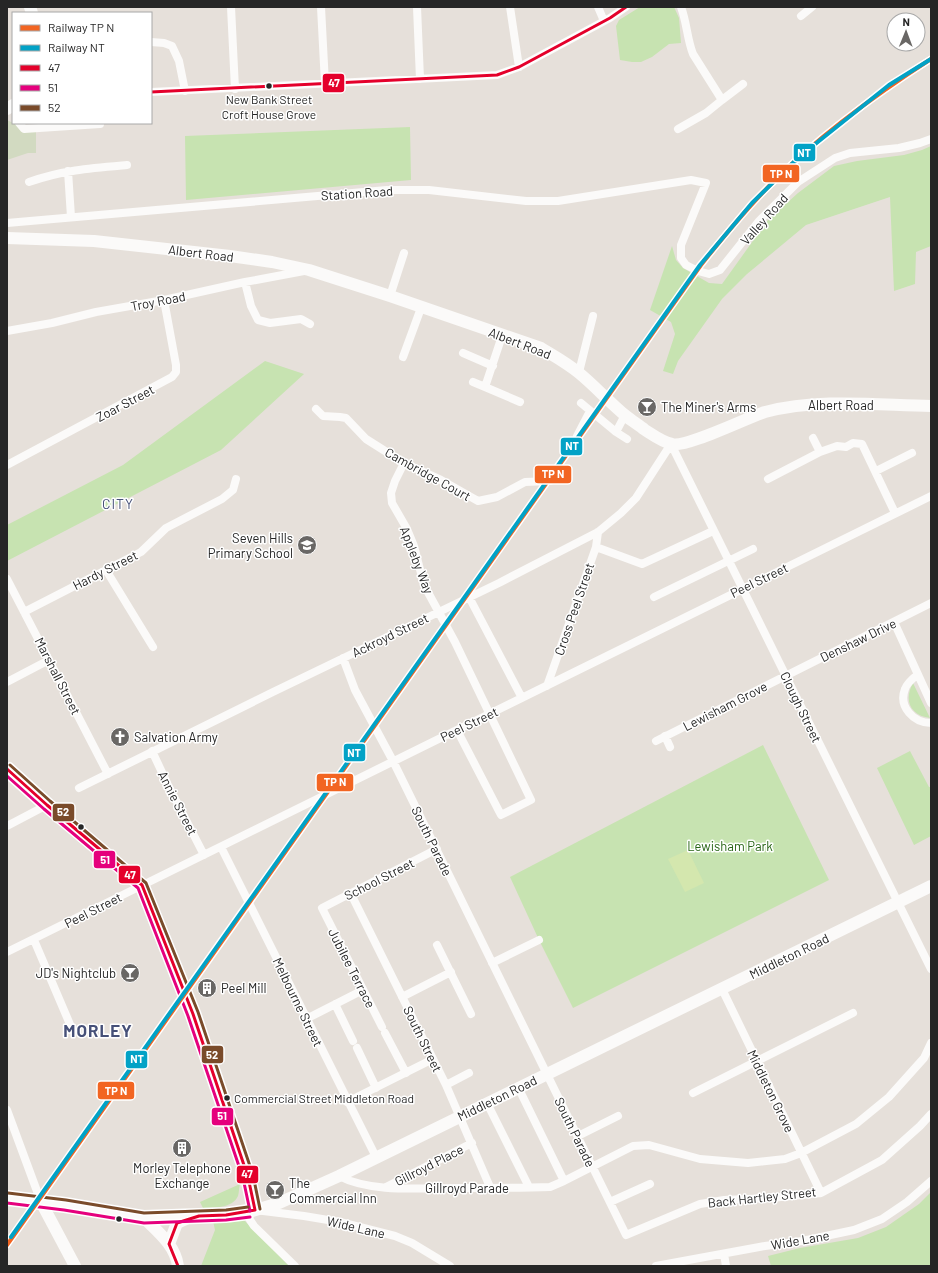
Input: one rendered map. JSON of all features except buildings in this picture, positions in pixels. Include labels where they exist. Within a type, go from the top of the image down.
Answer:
[{"type":"street","points":[[230,7],[235,89]]},
{"type":"street","points":[[321,7],[325,84]]},
{"type":"street","points":[[417,7],[420,79]]},
{"type":"street","points":[[510,7],[519,67]]},
{"type":"street","points":[[598,7],[604,21]]},
{"type":"street","points":[[152,92],[496,75],[519,67],[604,21],[626,7]]},
{"type":"street","points":[[681,7],[686,20],[690,46],[693,54],[722,100]]},
{"type":"street","points":[[801,16],[812,7]]},
{"type":"street","points":[[152,42],[164,43],[172,46],[179,61],[185,91]]},
{"type":"street","points":[[678,129],[706,113],[743,84]]},
{"type":"street","points":[[20,124],[24,129],[100,124]]},
{"type":"street","name":"Valley Road","points":[[706,183],[681,245],[681,258],[686,265],[698,271],[709,274],[720,270],[759,221],[798,182],[835,158],[850,153],[899,148],[931,139]]},
{"type":"street","points":[[29,182],[68,171],[127,165]]},
{"type":"street","points":[[68,171],[71,217]]},
{"type":"street","name":"Station Road","points":[[7,223],[387,190],[429,190],[526,201],[552,201],[673,182],[691,180],[706,183]]},
{"type":"street","name":"Albert Road","points":[[7,238],[94,241],[230,256],[272,262],[309,270],[390,296],[540,348],[579,372],[625,416],[661,440],[671,444],[678,445],[687,443],[741,421],[788,407],[839,403],[931,406]]},
{"type":"street","points":[[390,296],[404,253]]},
{"type":"street","name":"Troy Road","points":[[7,332],[96,312],[164,300],[245,282],[309,270]]},
{"type":"street","points":[[245,282],[251,306],[258,320],[270,323],[301,319],[310,324]]},
{"type":"street","name":"Zoar Street","points":[[7,465],[172,377],[176,372],[176,365],[164,300]]},
{"type":"street","points":[[403,357],[421,308]]},
{"type":"street","points":[[579,372],[593,316]]},
{"type":"street","points":[[485,387],[502,336]]},
{"type":"street","points":[[463,353],[493,366]]},
{"type":"street","points":[[473,382],[520,402]]},
{"type":"street","points":[[581,403],[616,432],[627,439]]},
{"type":"street","name":"Cambridge Court","points":[[316,409],[323,416],[346,418],[366,439],[404,463],[441,480],[478,501],[498,497],[525,482],[550,481]]},
{"type":"street","points":[[576,436],[590,411]]},
{"type":"street","points":[[616,432],[625,416]]},
{"type":"street","points":[[813,438],[820,452]]},
{"type":"street","points":[[768,478],[820,452],[837,446],[846,447],[853,443],[862,444],[895,513]]},
{"type":"street","name":"Clough Street","points":[[671,444],[931,969]]},
{"type":"street","name":"Ackroyd Street","points":[[79,788],[469,597],[598,532],[636,498],[671,444]]},
{"type":"street","points":[[876,471],[912,453]]},
{"type":"street","name":"Appleby Way","points":[[404,463],[395,480],[391,493],[392,503],[407,529],[414,546],[424,584],[455,642],[530,800],[500,815],[457,730]]},
{"type":"street","name":"Hardy Street","points":[[24,612],[141,552],[166,528],[222,499],[232,490],[236,479]]},
{"type":"street","name":"Peel Street","points":[[7,952],[931,496]]},
{"type":"street","points":[[596,546],[642,564],[714,531]]},
{"type":"street","name":"Cross Peel Street","points":[[547,686],[596,546],[598,532]]},
{"type":"street","points":[[654,597],[753,549]]},
{"type":"street","points":[[106,570],[153,647]]},
{"type":"street","name":"Marshall Street","points":[[7,579],[108,774]]},
{"type":"street","points":[[469,597],[522,698]]},
{"type":"street","name":"Denshaw Drive","points":[[785,676],[931,603]]},
{"type":"street","points":[[894,622],[931,703]]},
{"type":"street","name":"South Parade","points":[[343,658],[355,690],[393,762],[626,1235]]},
{"type":"street","points":[[7,682],[49,660]]},
{"type":"street","points":[[917,675],[909,681],[905,689],[903,698],[905,706],[909,714],[916,720],[924,723],[931,723]]},
{"type":"street","name":"Lewisham Grove","points":[[656,741],[785,676]]},
{"type":"street","points":[[665,736],[670,747]]},
{"type":"street","name":"Annie Street","points":[[152,751],[204,855]]},
{"type":"street","points":[[7,769],[47,805],[142,885],[193,1014],[248,1177],[252,1211],[250,1220],[254,1226],[295,1266]]},
{"type":"street","points":[[7,826],[47,805]]},
{"type":"street","name":"Melbourne Street","points":[[221,847],[347,1102],[376,1157]]},
{"type":"street","name":"School Street","points":[[322,908],[436,849]]},
{"type":"street","name":"Middleton Road","points":[[7,1198],[88,1208],[144,1218],[226,1215],[252,1211],[278,1203],[339,1176],[931,886]]},
{"type":"street","name":"South Street","points":[[351,894],[446,1085],[490,1188]]},
{"type":"street","name":"Jubilee Terrace","points":[[322,908],[406,1073]]},
{"type":"street","points":[[34,940],[72,1029]]},
{"type":"street","points":[[492,963],[539,940]]},
{"type":"street","points":[[437,945],[471,1014]]},
{"type":"street","points":[[402,997],[451,972]]},
{"type":"street","name":"Middleton Grove","points":[[722,989],[821,1193]]},
{"type":"street","points":[[306,1019],[363,990]]},
{"type":"street","points":[[335,1004],[376,1088]]},
{"type":"street","points":[[693,1093],[853,1013]]},
{"type":"street","name":"Gillroyd Parade","points":[[339,1176],[361,1185],[385,1187],[550,1187],[633,1146],[644,1145],[649,1145],[700,1159],[748,1163],[785,1159],[801,1153],[856,1124],[889,1097],[924,1058],[931,1043]]},
{"type":"street","points":[[347,1102],[433,1059]]},
{"type":"street","points":[[446,1085],[469,1073]]},
{"type":"street","points":[[518,1087],[564,1181]]},
{"type":"street","points":[[487,1103],[529,1187]]},
{"type":"street","points":[[7,1110],[41,1202],[75,1266]]},
{"type":"street","name":"Back Hartley Street","points":[[626,1235],[700,1204],[724,1200],[771,1198],[821,1193],[882,1160],[920,1126],[931,1114]]},
{"type":"street","points":[[578,1136],[618,1116]]},
{"type":"street","name":"Gillroyd Place","points":[[385,1187],[472,1143]]},
{"type":"street","name":"Wide Lane","points":[[656,1266],[802,1241],[854,1230],[882,1219],[907,1202],[931,1181]]},
{"type":"street","points":[[610,1202],[650,1184]]},
{"type":"street","name":"Wide Lane","points":[[252,1211],[304,1216],[340,1222],[395,1236],[412,1243],[450,1266]]},
{"type":"street","points":[[169,1244],[177,1223],[199,1216]]},
{"type":"street","points":[[144,1218],[169,1244],[178,1266]]},
{"type":"street","points":[[724,1254],[726,1266]]},
{"type":"green space","points":[[640,7],[674,7],[679,18],[681,43],[669,44],[652,57],[641,62],[620,60],[616,26],[619,20]]},
{"type":"green space","points":[[7,120],[12,124],[36,128],[36,153],[28,153],[7,160]]},
{"type":"green space","points":[[410,127],[411,180],[186,200],[185,136]]},
{"type":"green space","points":[[931,146],[931,246],[916,252],[915,284],[894,291],[890,197],[806,225],[747,274],[722,299],[678,361],[673,374],[663,371],[675,334],[671,322],[650,310],[672,246],[676,260],[683,268],[709,283],[722,284],[768,220],[798,193],[834,166],[857,161],[904,155]]},
{"type":"green space","points":[[265,361],[304,374],[221,450],[7,561],[7,525],[123,465]]},
{"type":"green space","points":[[913,683],[930,718],[923,717],[918,714],[911,706],[909,696]]},
{"type":"green space","name":"Lewisham Park","points":[[763,745],[829,880],[573,1008],[510,877]]},
{"type":"green space","points":[[910,751],[929,787],[931,787],[931,836],[914,845],[877,768]]},
{"type":"green space","points":[[688,850],[704,883],[685,892],[668,859]]},
{"type":"green space","points":[[240,1184],[238,1196],[232,1203],[222,1206],[203,1208],[200,1202]]},
{"type":"green space","points":[[931,1192],[931,1266],[771,1266],[768,1256],[800,1248],[858,1238],[886,1227],[919,1204]]},
{"type":"green space","points":[[242,1218],[289,1266],[201,1266],[215,1230],[213,1221]]},
{"type":"transit line","name":"47","points":[[152,92],[497,75],[519,67],[610,18],[626,7]]},
{"type":"transit line","points":[[7,1245],[701,265],[745,212],[791,165],[849,116],[931,59]]},
{"type":"transit line","name":"52","points":[[10,765],[146,883],[198,1012],[253,1175],[260,1209]]},
{"type":"transit line","name":"47","points":[[7,769],[47,805],[142,885],[193,1014],[248,1177],[255,1210],[226,1215],[199,1216],[177,1223],[169,1244],[178,1266]]},
{"type":"transit line","name":"51","points":[[7,776],[138,888],[188,1016],[243,1178],[250,1211]]},
{"type":"transit line","name":"52","points":[[8,1193],[66,1200],[144,1213],[226,1210],[248,1207]]},
{"type":"transit line","name":"51","points":[[7,1203],[64,1210],[144,1223],[226,1220],[250,1217]]},
{"type":"rail line","name":"NT","points":[[11,1237],[700,265],[752,203],[799,157],[889,85],[931,59]]},
{"type":"place","name":"New Bank Street Croft House Grove","points":[[269,86]]},
{"type":"place","name":"The Miner's Arms","points":[[647,407]]},
{"type":"place","name":"Seven Hills Primary School","points":[[307,545]]},
{"type":"place","name":"Salvation Army","points":[[120,737]]},
{"type":"place","name":"JD's Nightclub","points":[[130,973]]},
{"type":"place","name":"Peel Mill","points":[[207,988]]},
{"type":"place","name":"Commercial Street Middleton Road","points":[[227,1098]]},
{"type":"place","name":"Morley Telephone Exchange","points":[[182,1148]]},
{"type":"place","name":"The Commercial Inn","points":[[275,1190]]},
{"type":"district","name":"CITY","points":[[118,504]]},
{"type":"district","name":"MORLEY","points":[[98,1031]]}]
